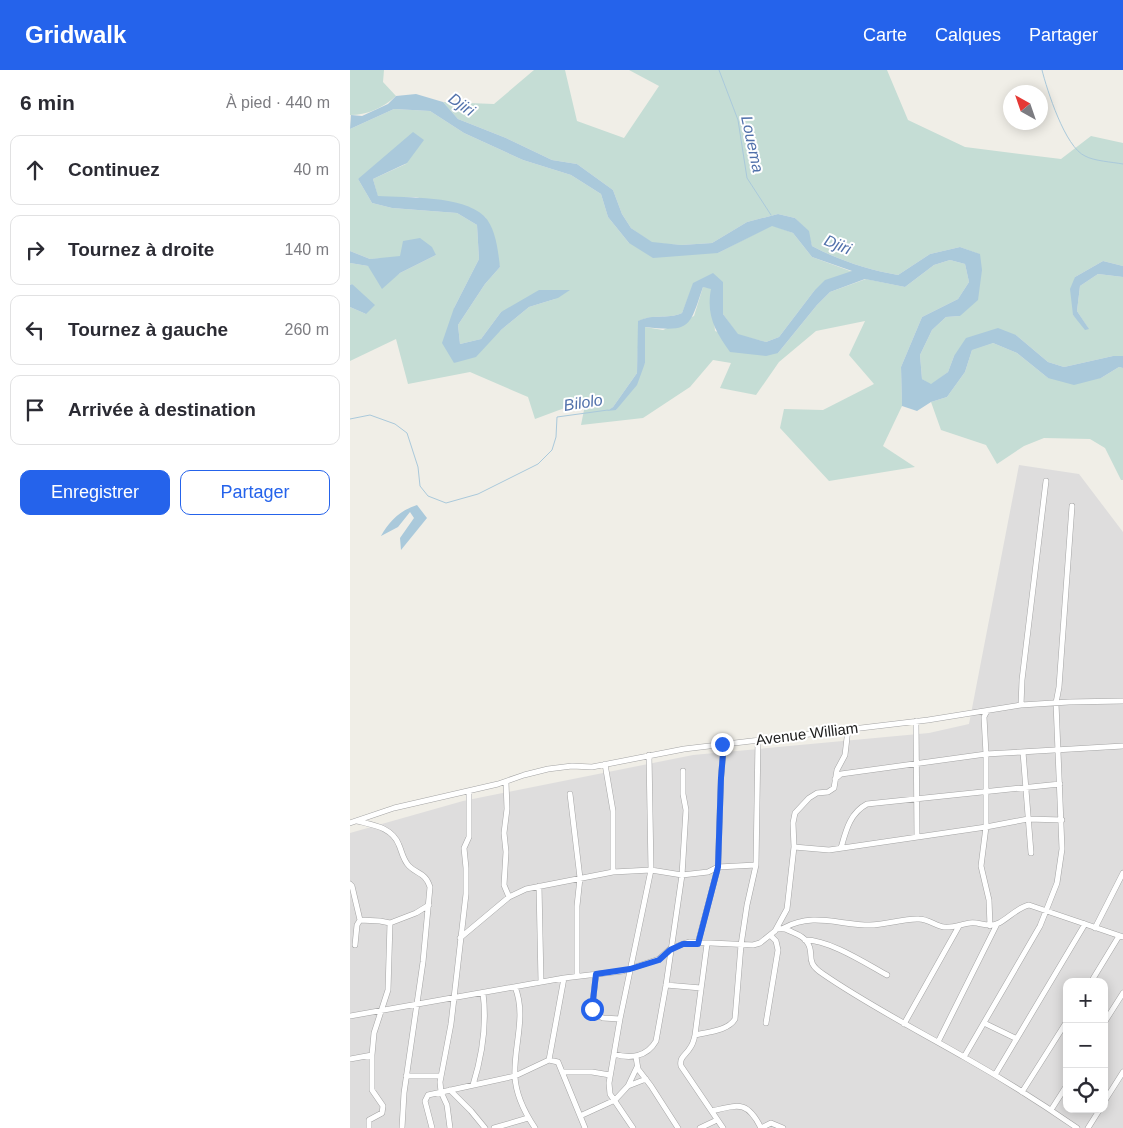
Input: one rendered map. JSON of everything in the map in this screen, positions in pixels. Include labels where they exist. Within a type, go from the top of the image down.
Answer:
[{"type":"street","points":[[1021,705],[1022,680],[1046,481]]},
{"type":"street","points":[[964,1056],[1040,926],[1057,883],[1061,864],[1062,820],[1056,703],[1059,687],[1072,506]]},
{"type":"street","name":"Avenue William","points":[[353,822],[394,808],[506,782],[548,769],[572,766],[592,767],[648,755],[722,744],[916,721],[1021,705],[1123,701]]},
{"type":"street","points":[[987,710],[984,717],[986,827],[981,866],[989,900],[990,926]]},
{"type":"street","points":[[916,721],[917,837]]},
{"type":"street","points":[[350,1015],[454,999],[564,978],[630,969],[659,960],[670,950],[683,944],[741,945],[760,943],[771,936],[777,929],[787,909],[794,847],[793,823],[795,813],[810,798],[833,790],[837,770],[845,755],[848,729]]},
{"type":"street","points":[[695,1035],[727,1027],[735,1019],[741,945],[756,865],[758,740]]},
{"type":"street","points":[[698,944],[718,867],[722,744]]},
{"type":"street","points":[[835,779],[841,774],[986,754],[1123,746]]},
{"type":"street","points":[[1023,752],[1031,853]]},
{"type":"street","points":[[633,1128],[609,1089],[620,1019],[651,870],[648,755]]},
{"type":"street","points":[[606,764],[613,811],[612,872]]},
{"type":"street","points":[[614,1054],[627,1058],[636,1057],[653,1047],[656,1041],[682,875],[686,810],[683,794],[683,771]]},
{"type":"street","points":[[506,782],[507,809],[504,834],[506,852],[504,884],[509,897]]},
{"type":"street","points":[[841,848],[852,817],[858,809],[867,804],[1060,784]]},
{"type":"street","points":[[450,1128],[447,1105],[441,1092],[441,1076],[451,1024],[467,883],[464,848],[469,837],[469,791]]},
{"type":"street","points":[[570,794],[580,878],[577,906],[577,976]]},
{"type":"street","points":[[794,847],[841,848],[1028,819],[1062,820]]},
{"type":"street","points":[[353,822],[383,828],[394,835],[406,863],[414,871],[422,873],[428,879],[430,887],[423,962],[406,1076],[402,1128]]},
{"type":"street","points":[[460,938],[509,897],[526,888],[612,872],[651,870],[682,875],[708,872],[718,867],[756,865]]},
{"type":"street","points":[[1095,928],[1123,873]]},
{"type":"street","points":[[350,884],[360,920],[357,925],[355,945]]},
{"type":"street","points":[[539,886],[542,982]]},
{"type":"street","points":[[360,920],[390,923],[416,913],[429,905]]},
{"type":"street","points":[[777,929],[802,920],[871,925],[919,918],[943,927],[959,926],[970,922],[990,926],[997,924],[1014,911],[1029,905],[1121,937],[1094,978]]},
{"type":"street","points":[[369,1128],[369,1120],[382,1113],[383,1106],[372,1090],[372,1055],[374,1033],[388,990],[390,923]]},
{"type":"street","points":[[938,1042],[997,924]]},
{"type":"street","points":[[995,1074],[1085,924]]},
{"type":"street","points":[[904,1024],[959,926]]},
{"type":"street","points":[[784,928],[799,934],[806,940],[815,969],[904,1024],[995,1074],[1078,1128]]},
{"type":"street","points":[[766,1023],[778,950],[776,941],[771,936]]},
{"type":"street","points":[[806,940],[816,940],[837,949],[887,975]]},
{"type":"street","points":[[707,944],[695,1035],[692,1045],[680,1061],[723,1128]]},
{"type":"street","points":[[596,974],[593,1014],[603,1018],[620,1019]]},
{"type":"street","points":[[549,1060],[564,978]]},
{"type":"street","points":[[666,985],[701,988]]},
{"type":"street","points":[[515,987],[519,1016],[515,1076],[519,1096],[528,1118],[535,1128]]},
{"type":"street","points":[[1105,1023],[1123,992]]},
{"type":"street","points":[[473,1085],[480,1066],[485,1007],[483,993]]},
{"type":"street","points":[[984,1023],[1015,1038]]},
{"type":"street","points":[[1022,1092],[1066,1023]]},
{"type":"street","points":[[350,1059],[372,1055]]},
{"type":"street","points":[[580,1116],[615,1100],[628,1086],[637,1067],[636,1057]]},
{"type":"street","points":[[432,1128],[426,1097],[428,1095],[515,1076],[549,1060],[558,1062],[585,1128]]},
{"type":"street","points":[[637,1067],[678,1128]]},
{"type":"street","points":[[562,1072],[592,1072],[610,1075]]},
{"type":"street","points":[[1108,1096],[1123,1072]]},
{"type":"street","points":[[406,1076],[441,1076]]},
{"type":"street","points":[[628,1086],[646,1079]]},
{"type":"street","points":[[450,1090],[485,1128]]},
{"type":"street","points":[[1051,1110],[1063,1091]]},
{"type":"street","points":[[712,1111],[729,1106],[743,1107],[751,1112],[761,1128],[771,1123],[783,1128]]},
{"type":"street","points":[[1088,1128],[1097,1113]]},
{"type":"street","points":[[494,1128],[528,1118]]},
{"type":"street","points":[[700,1128],[717,1120]]},
{"type":"shaded area","points":[[350,70],[384,70],[383,82],[396,96],[374,110],[363,114],[350,115]]},
{"type":"shaded area","points":[[534,70],[565,70],[577,121],[624,138],[659,86],[629,70],[887,70],[908,120],[965,147],[1061,159],[1091,136],[1123,143],[1123,266],[1103,261],[1075,277],[1073,315],[1088,328],[1077,311],[1080,286],[1098,274],[1123,277],[1123,356],[1113,356],[1064,367],[1048,362],[1016,335],[954,356],[948,372],[931,385],[922,379],[920,355],[932,330],[946,317],[960,316],[979,254],[960,247],[930,254],[898,275],[887,273],[843,260],[812,246],[808,231],[795,218],[778,214],[747,222],[712,243],[681,245],[652,243],[631,228],[622,214],[613,190],[577,164],[552,160],[506,138],[458,119],[443,102],[494,104]]},
{"type":"shaded area","points":[[416,94],[443,102],[458,119],[506,138],[552,160],[577,164],[613,190],[622,214],[631,228],[652,242],[681,245],[712,243],[747,222],[778,214],[795,218],[809,231],[812,246],[843,260],[887,273],[898,275],[930,254],[960,247],[980,254],[982,270],[978,300],[960,316],[946,317],[932,330],[920,355],[922,379],[931,384],[948,372],[954,356],[966,338],[998,328],[1016,335],[1048,362],[1064,367],[1113,356],[1123,356],[1123,368],[1119,367],[1101,378],[1074,385],[1048,378],[1017,353],[993,343],[972,350],[965,372],[947,397],[931,402],[917,411],[902,406],[901,367],[922,317],[958,299],[969,282],[965,264],[950,260],[934,265],[905,287],[865,279],[830,292],[778,353],[766,356],[730,352],[713,322],[710,307],[711,289],[703,287],[691,319],[686,324],[672,329],[645,327],[645,363],[637,385],[616,410],[607,411],[613,407],[637,373],[638,321],[649,317],[671,316],[682,313],[693,283],[713,273],[723,282],[723,314],[738,334],[766,342],[779,337],[814,291],[825,280],[852,271],[812,257],[793,233],[772,226],[718,253],[653,258],[629,243],[608,217],[601,194],[571,175],[523,160],[464,133],[430,111],[394,109],[350,129],[351,115],[362,116],[388,104],[396,96]]},
{"type":"shaded area","points":[[394,109],[430,111],[464,133],[523,160],[571,175],[601,194],[608,217],[629,243],[718,253],[772,225],[793,233],[812,257],[853,272],[814,291],[779,337],[766,342],[738,335],[723,314],[723,282],[694,283],[682,313],[671,316],[650,317],[639,321],[637,373],[609,410],[616,410],[645,363],[645,327],[663,330],[694,316],[703,287],[711,288],[715,331],[778,353],[830,292],[866,279],[905,287],[934,265],[950,260],[965,264],[969,282],[958,299],[922,317],[901,367],[902,406],[883,446],[915,467],[829,481],[780,428],[784,409],[823,410],[874,384],[849,355],[865,321],[816,331],[779,362],[756,395],[720,388],[731,363],[713,360],[690,387],[643,418],[581,425],[586,400],[535,419],[528,397],[470,372],[408,384],[396,339],[350,361],[350,307],[366,314],[352,284],[350,285],[350,263],[368,266],[391,279],[436,255],[370,259],[350,251],[350,129]],"holes":[[[408,163],[373,179],[378,197],[416,197],[485,217],[500,267],[485,284],[458,325],[460,344],[481,339],[501,312],[558,298],[529,307],[501,330],[454,363],[454,308],[479,259],[477,225],[457,213],[392,208],[372,203],[358,179]]]},
{"type":"shaded area","points":[[413,132],[424,140],[407,163],[373,179],[378,196],[434,199],[462,204],[484,216],[496,240],[500,267],[485,284],[458,325],[460,344],[481,339],[501,312],[539,290],[570,290],[558,298],[529,307],[501,330],[476,357],[454,363],[442,343],[454,308],[479,259],[477,225],[457,213],[392,208],[372,203],[358,179]]},
{"type":"shaded area","points":[[420,238],[432,247],[436,255],[400,273],[382,289],[368,266],[350,263],[350,251],[370,259],[400,256],[403,241]]},
{"type":"shaded area","points":[[1103,261],[1123,266],[1123,277],[1098,274],[1080,286],[1077,311],[1089,329],[1085,330],[1073,315],[1070,289],[1075,277]]},
{"type":"shaded area","points":[[352,284],[375,305],[366,314],[350,307],[350,285]]},
{"type":"shaded area","points":[[993,343],[1017,353],[1048,378],[1101,378],[1119,367],[1123,368],[1123,480],[1121,480],[1105,448],[1090,439],[1044,438],[1024,446],[997,464],[986,445],[941,430],[931,402],[947,397],[965,372],[972,350]]},
{"type":"shaded area","points":[[1019,465],[1079,474],[1123,532],[1123,1128],[350,1128],[350,833],[463,801],[693,755],[929,733],[969,724]]},
{"type":"shaded area","points":[[417,505],[427,518],[401,550],[400,538],[414,518],[410,512],[398,527],[381,536],[396,517]]},
{"type":"waterway","name":"Louema","points":[[719,70],[738,120],[747,178],[771,215]]},
{"type":"waterway","points":[[1042,70],[1058,117],[1078,151],[1093,159],[1123,164]]},
{"type":"waterway","name":"Bilolo","points":[[350,419],[370,415],[395,424],[407,433],[418,467],[420,486],[428,496],[446,503],[478,494],[538,464],[552,450],[556,437],[557,417],[608,410]]},
{"type":"route","points":[[592,1009],[596,974],[630,969],[659,960],[670,950],[683,944],[690,942],[698,944],[718,867],[722,744]]},
{"type":"water label","name":"Djiri","points":[[462,104]]},
{"type":"water label","name":"Djiri","points":[[838,244]]}]
